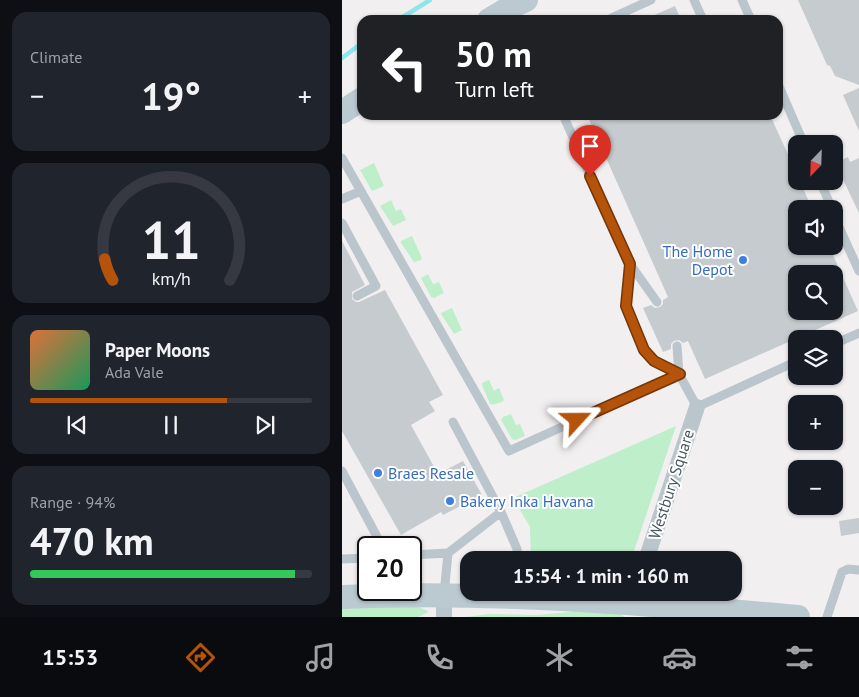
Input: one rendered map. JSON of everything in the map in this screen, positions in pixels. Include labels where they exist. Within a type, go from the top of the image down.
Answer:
[{"type":"main road","points":[[498,15],[515,5]]},
{"type":"main road","points":[[342,112],[357,102]]},
{"type":"main road","points":[[342,597],[357,595]]},
{"type":"main road","points":[[420,601],[444,607],[482,601]]},
{"type":"main road","points":[[599,601],[798,617]]},
{"type":"street","name":"Westbury Square","points":[[649,551],[697,407]]},
{"type":"lane","points":[[618,15],[651,0]]},
{"type":"lane","points":[[694,0],[701,15]]},
{"type":"lane","points":[[742,0],[749,15]]},
{"type":"lane","points":[[783,96],[800,135]]},
{"type":"lane","points":[[565,120],[630,264],[657,302]]},
{"type":"lane","points":[[342,158],[509,451],[680,374]]},
{"type":"lane","points":[[342,199],[361,191]]},
{"type":"lane","points":[[342,223],[376,286],[357,296]]},
{"type":"lane","points":[[843,237],[858,272]]},
{"type":"lane","points":[[630,264],[626,306],[644,350],[654,361],[680,374]]},
{"type":"lane","points":[[843,340],[858,333]]},
{"type":"lane","points":[[677,346],[680,374],[697,407],[788,365]]},
{"type":"lane","points":[[453,422],[502,512],[517,551]]},
{"type":"lane","points":[[342,471],[377,536]]},
{"type":"lane","points":[[422,554],[448,553],[502,512]]},
{"type":"lane","points":[[444,607],[448,553]]},
{"type":"lane","points":[[342,559],[357,558]]},
{"type":"lane","points":[[827,617],[842,572],[848,569],[858,570]]},
{"type":"green space","points":[[374,163],[384,186],[372,191],[360,170]]},
{"type":"green space","points":[[391,200],[396,211],[401,209],[406,220],[393,226],[380,206]]},
{"type":"green space","points":[[412,236],[422,258],[414,262],[401,243],[401,241]]},
{"type":"green space","points":[[428,274],[433,284],[439,282],[444,293],[434,298],[431,297],[421,278]]},
{"type":"green space","points":[[452,308],[462,330],[454,334],[441,314]]},
{"type":"green space","points":[[489,380],[494,391],[499,388],[504,400],[501,402],[490,404],[482,385],[482,383]]},
{"type":"green space","points":[[511,414],[516,425],[520,424],[525,436],[515,440],[512,439],[501,420],[503,417]]},
{"type":"green space","points":[[676,426],[634,551],[531,551],[530,527],[513,498]]},
{"type":"green space","points":[[416,606],[428,611],[427,613],[418,617],[342,617],[342,608]]},
{"type":"green space","points":[[592,610],[620,614],[625,617],[466,617],[489,614],[537,615]]},
{"type":"building","points":[[798,0],[859,0],[859,85],[835,76],[830,66],[827,65]]},
{"type":"building","points":[[675,6],[679,15],[654,15]]},
{"type":"building","points":[[859,88],[859,131],[843,95]]},
{"type":"building","name":"The Home Depot","points":[[589,120],[772,120],[788,154],[788,190],[804,190],[808,200],[788,200],[788,255],[833,255],[837,265],[788,265],[788,320],[838,320],[815,330],[788,330],[788,342],[705,379],[688,341],[683,343],[679,340],[674,341],[671,344],[671,349],[663,352],[643,308],[651,305],[655,308],[660,307],[663,304],[663,300],[668,297]]},
{"type":"building","points":[[848,157],[850,162],[859,158],[859,213],[843,180],[843,159]]},
{"type":"building","points":[[342,241],[365,285],[352,292],[352,299],[359,302],[385,290],[443,395],[429,402],[435,411],[411,425],[438,474],[463,461],[482,495],[443,515],[441,512],[401,535],[342,431]]},
{"type":"building","name":"The Home Depot","points":[[843,277],[858,311],[843,318]]},
{"type":"building","points":[[859,518],[859,533],[841,536],[839,521]]},
{"type":"waterway","points":[[406,15],[430,0]]},
{"type":"waterway","points":[[342,58],[357,47]]},
{"type":"place","name":"The Home Depot","points":[[743,260]]},
{"type":"place","name":"Braes Resale","points":[[378,473]]},
{"type":"place","name":"Bakery Inka Havana","points":[[450,501]]},
{"type":"route","points":[[577,420],[680,374],[654,361],[644,350],[626,306],[630,264],[590,176]]}]
